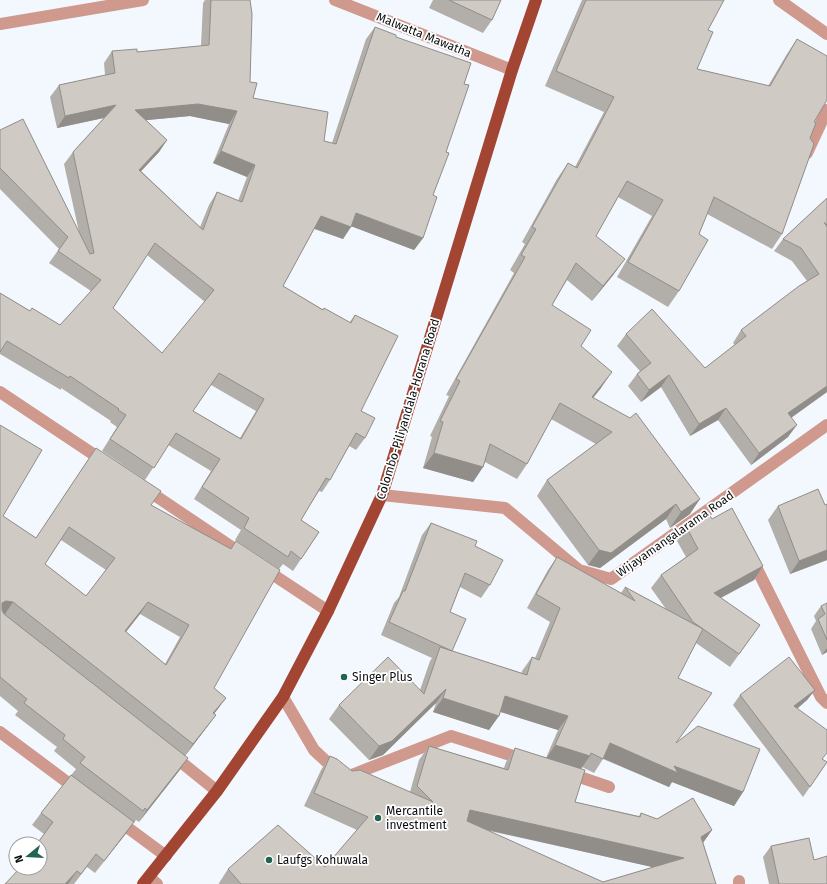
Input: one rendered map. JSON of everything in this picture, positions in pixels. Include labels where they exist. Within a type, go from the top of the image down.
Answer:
[{"type":"main road","name":"Colombo-Piliyandala-Horana Road","points":[[150,882],[166,856],[217,791],[283,697],[328,611],[382,495],[512,70],[536,0]]},
{"type":"street","points":[[0,24],[143,0]]},
{"type":"street","name":"Malwatta Mawatha","points":[[335,0],[512,70]]},
{"type":"street","points":[[779,0],[827,34]]},
{"type":"street","points":[[807,153],[827,110]]},
{"type":"street","points":[[0,392],[118,471]]},
{"type":"street","name":"Wijayamangalarama Road","points":[[382,495],[505,508],[579,570],[611,579],[827,425]]},
{"type":"street","points":[[131,480],[328,611]]},
{"type":"street","points":[[722,500],[729,514]]},
{"type":"street","points":[[747,549],[821,697],[827,702]]},
{"type":"street","points":[[283,697],[314,750],[344,778],[451,736],[541,765]]},
{"type":"street","points":[[0,732],[89,799]]},
{"type":"street","points":[[162,747],[217,791]]},
{"type":"street","points":[[556,770],[609,786]]},
{"type":"street","points":[[108,813],[166,856]]},
{"type":"building","points":[[211,0],[250,0],[252,14],[250,82],[257,83],[253,98],[328,112],[324,141],[336,144],[375,27],[396,35],[396,37],[471,63],[464,84],[469,85],[446,152],[449,153],[433,195],[437,197],[423,238],[356,213],[351,227],[321,216],[283,286],[323,310],[324,308],[351,323],[355,315],[398,336],[361,411],[375,418],[365,438],[356,433],[330,480],[326,478],[301,520],[319,532],[301,559],[291,551],[288,557],[244,528],[249,518],[202,487],[220,459],[176,433],[154,468],[110,439],[126,415],[118,410],[119,409],[70,376],[69,378],[7,341],[0,352],[0,293],[30,311],[32,308],[60,325],[101,280],[58,251],[68,237],[0,168],[0,130],[23,119],[90,254],[94,253],[73,152],[116,105],[65,116],[59,85],[115,73],[112,51],[137,49],[137,52],[209,45]],"holes":[[[198,104],[237,111],[221,151],[255,165],[242,202],[217,192],[203,230],[139,170],[167,140],[135,110]],[[155,243],[214,290],[162,353],[113,308]],[[219,373],[264,399],[241,439],[193,411]]]},
{"type":"building","points":[[449,0],[501,0],[492,20]]},
{"type":"building","points":[[586,0],[724,0],[708,30],[713,32],[697,69],[770,86],[797,39],[827,56],[827,100],[814,122],[816,123],[810,138],[814,144],[782,234],[714,197],[699,234],[708,240],[679,291],[628,262],[663,200],[627,181],[596,236],[625,259],[603,286],[576,263],[552,305],[591,330],[581,346],[612,372],[592,397],[630,418],[636,413],[700,499],[681,512],[676,504],[611,553],[599,550],[547,480],[612,432],[560,403],[527,464],[490,444],[483,467],[434,453],[443,422],[440,421],[460,381],[456,379],[525,257],[521,255],[536,229],[532,227],[568,163],[577,168],[614,97],[556,71]]},
{"type":"building","points":[[827,198],[827,225],[824,222],[827,227],[827,386],[788,413],[797,425],[759,453],[726,408],[699,424],[669,375],[649,390],[637,374],[651,363],[626,334],[652,309],[705,368],[746,336],[741,330],[799,286],[819,274],[801,248],[783,239]]},
{"type":"building","points":[[0,425],[42,450],[3,516],[36,538],[96,448],[161,491],[151,505],[231,549],[236,541],[280,570],[214,688],[226,698],[213,713],[216,715],[193,744],[13,602],[6,601],[2,603],[2,610],[4,614],[188,758],[147,810],[145,808],[143,811],[80,763],[85,757],[63,739],[65,735],[24,703],[27,699],[0,677]],"holes":[[[69,527],[115,558],[86,596],[45,564]],[[148,602],[189,625],[166,665],[125,631]]]},
{"type":"building","points":[[818,489],[825,505],[827,504],[827,550],[799,561],[778,506]]},
{"type":"building","points":[[732,508],[763,566],[714,593],[760,625],[739,654],[693,622],[661,575],[698,549],[687,528],[708,513],[712,519]]},
{"type":"building","points":[[431,523],[477,541],[475,546],[503,560],[490,585],[465,573],[450,612],[466,619],[452,651],[389,622],[403,591],[405,591]]},
{"type":"building","points":[[557,557],[635,601],[625,587],[703,629],[678,678],[712,693],[676,743],[698,726],[760,749],[743,792],[674,766],[678,773],[610,743],[603,759],[591,753],[590,756],[555,745],[568,716],[505,696],[499,716],[443,698],[446,689],[392,741],[379,746],[339,705],[388,657],[424,694],[440,647],[527,675],[532,657],[539,660],[560,608],[536,594]]},
{"type":"building","points":[[827,603],[827,640],[818,619],[825,614],[821,606]]},
{"type":"building","points":[[789,657],[815,690],[794,706],[827,730],[827,753],[822,759],[827,762],[810,787],[740,695]]},
{"type":"building","points":[[429,746],[508,770],[515,748],[585,770],[575,802],[640,817],[641,813],[657,819],[693,798],[712,830],[701,837],[716,884],[241,884],[228,869],[278,825],[325,867],[368,817],[314,793],[330,756],[337,759],[352,771],[360,770],[433,802],[417,786]],"holes":[[[470,810],[684,858],[603,882],[467,821]]]},
{"type":"building","points":[[71,775],[134,822],[104,861],[96,854],[81,874],[77,871],[65,884],[5,884],[12,876],[48,876],[48,836],[43,836],[53,822],[41,813]]},
{"type":"building","points":[[809,838],[814,860],[827,856],[827,884],[779,884],[771,846]]},
{"type":"place","name":"Singer Plus","points":[[344,677]]},
{"type":"place","name":"Mercantile investment","points":[[378,818]]},
{"type":"place","name":"Laufgs Kohuwala","points":[[269,860]]}]
